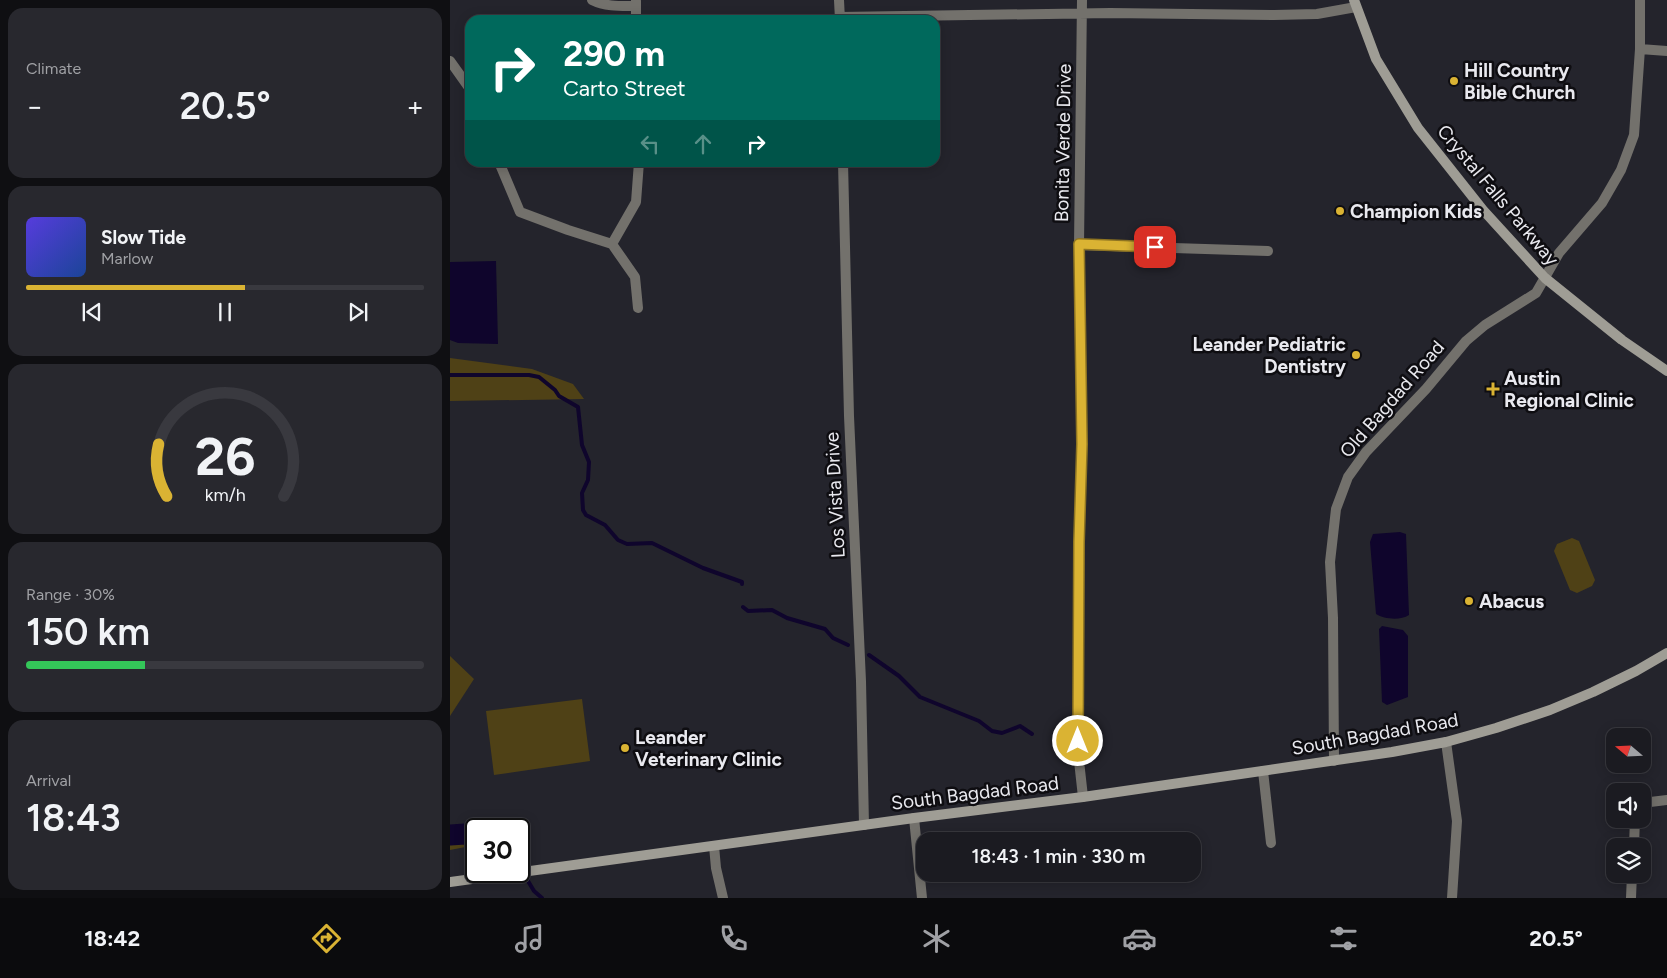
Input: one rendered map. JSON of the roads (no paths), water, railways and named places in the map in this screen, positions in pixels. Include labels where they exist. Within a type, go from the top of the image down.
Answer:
[{"type":"main road","name":"Crystal Falls Parkway","points":[[1355,3],[1376,59],[1418,128],[1484,210],[1545,278],[1622,340],[1667,371]]},
{"type":"main road","name":"South Bagdad Road","points":[[450,882],[914,818],[1083,797],[1334,761],[1446,742],[1550,710],[1593,692],[1667,653]]},
{"type":"street","points":[[592,0],[602,5],[611,6],[636,3]]},
{"type":"street","points":[[839,0],[840,15]]},
{"type":"street","name":"Bonita Verde Drive","points":[[1082,0],[1079,244],[1082,444],[1079,542],[1078,752],[1083,797]]},
{"type":"street","name":"Old Bagdad Road","points":[[1334,761],[1333,618],[1330,562],[1336,509],[1348,477],[1366,452],[1426,389],[1466,341],[1486,325],[1536,293],[1559,253],[1602,203],[1621,170],[1634,135],[1640,49],[1640,0]]},
{"type":"street","points":[[940,16],[1317,14],[1355,3]]},
{"type":"street","points":[[1640,49],[1667,51]]},
{"type":"street","points":[[450,61],[465,81]]},
{"type":"street","points":[[501,167],[520,212],[612,244],[635,277],[638,308]]},
{"type":"street","points":[[612,244],[636,202],[639,167]]},
{"type":"street","name":"Los Vista Drive","points":[[843,167],[849,416],[861,681],[864,825]]},
{"type":"street","points":[[1079,244],[1268,250]]},
{"type":"street","points":[[1446,742],[1457,821],[1452,898]]},
{"type":"street","points":[[1263,771],[1271,843]]},
{"type":"street","points":[[1651,802],[1667,800]]},
{"type":"street","points":[[914,818],[922,898]]},
{"type":"street","points":[[714,846],[716,868],[723,898]]},
{"type":"street","points":[[1631,898],[1632,883]]},
{"type":"waterway","points":[[450,375],[529,375],[539,377],[555,390],[559,396],[578,407],[582,445],[589,462],[588,480],[582,493],[583,510],[586,515],[605,525],[618,540],[627,544],[652,543],[703,568],[742,582],[742,584]]},
{"type":"waterway","points":[[743,607],[748,611],[772,610],[787,618],[825,629],[833,638],[848,645]]},
{"type":"waterway","points":[[869,655],[899,676],[920,697],[979,721],[992,731],[1002,733],[1020,726],[1032,734]]},
{"type":"waterway","points":[[450,835],[465,834]]},
{"type":"waterway","points":[[529,883],[534,891],[542,898]]},
{"type":"place","name":"Hill Country Bible Church","points":[[1454,81]]},
{"type":"place","name":"Champion Kids","points":[[1340,211]]},
{"type":"place","name":"Leander Pediatric Dentistry","points":[[1356,355]]},
{"type":"place","name":"Austin Regional Clinic","points":[[1493,389]]},
{"type":"place","name":"Abacus","points":[[1469,601]]},
{"type":"place","name":"Leander Veterinary Clinic","points":[[625,748]]}]
